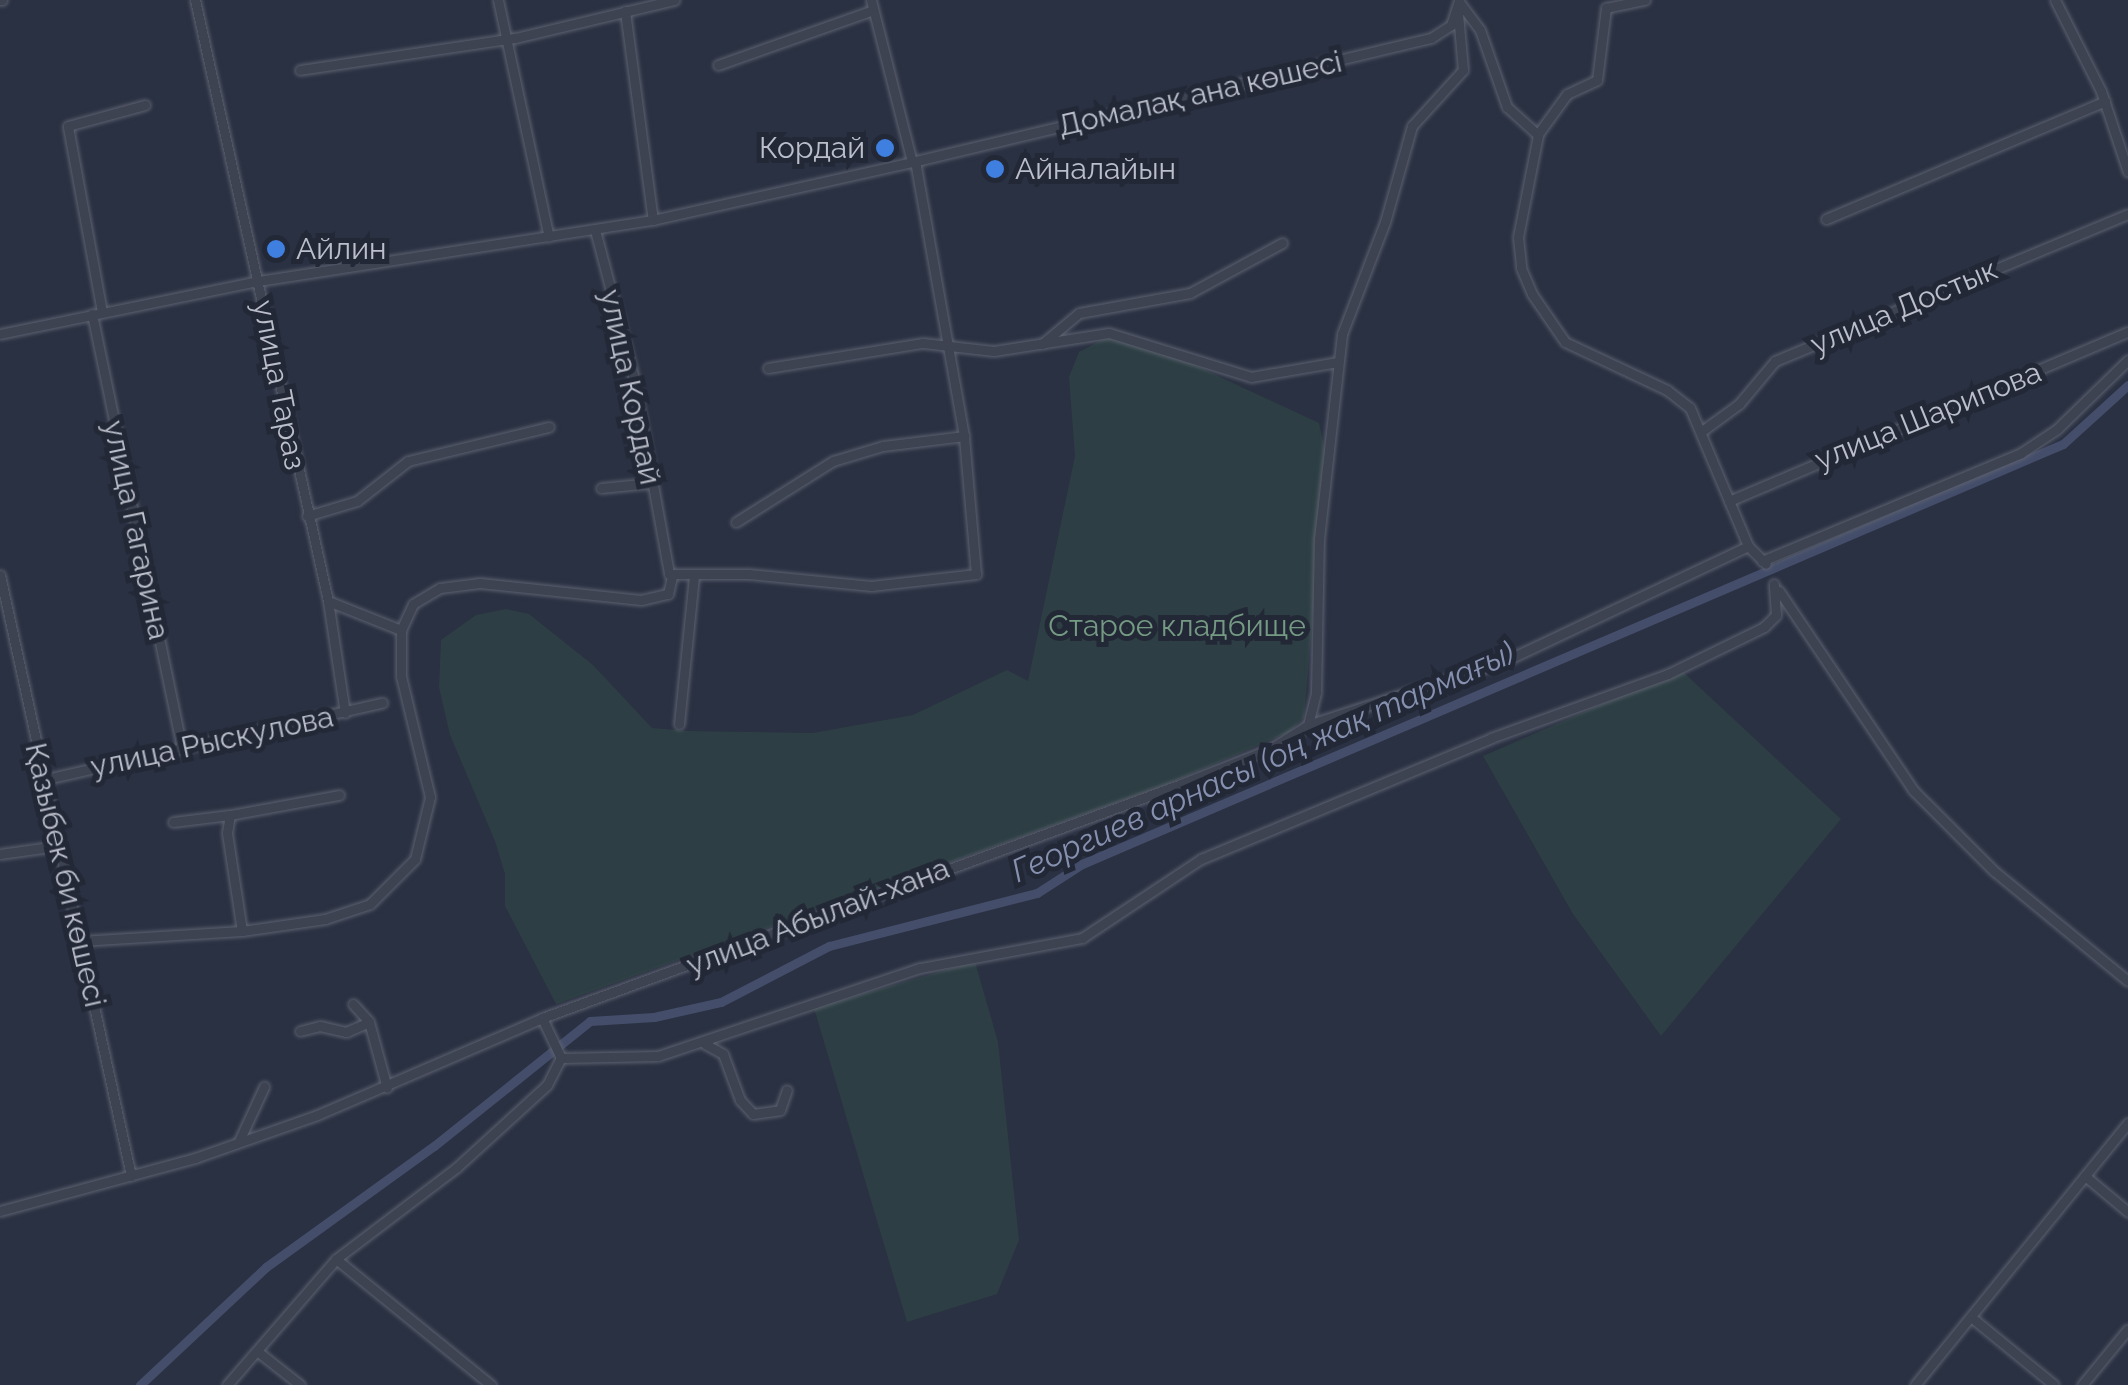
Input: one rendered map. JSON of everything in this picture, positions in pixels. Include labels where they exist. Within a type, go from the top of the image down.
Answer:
[{"type":"street","name":"улица Тараз","points":[[195,0],[328,601],[345,713]]},
{"type":"street","points":[[498,0],[549,238]]},
{"type":"street","points":[[300,70],[509,38],[675,0]]},
{"type":"street","points":[[1645,0],[1606,8],[1597,80],[1567,94],[1538,134],[1535,176],[1518,237],[1520,268],[1532,294],[1565,342],[1681,398],[1702,431],[1748,546],[1764,562],[2020,453],[2057,430],[2128,360]]},
{"type":"street","points":[[2056,0],[2105,101],[2128,172]]},
{"type":"street","name":"Домалақ ана көшесі","points":[[0,334],[258,280],[653,220],[914,162],[1393,48],[1451,25],[1459,4]]},
{"type":"street","points":[[1459,4],[1480,30],[1507,107],[1538,134]]},
{"type":"street","points":[[1308,726],[1316,692],[1319,539],[1338,362],[1412,126],[1463,70],[1459,4]]},
{"type":"street","points":[[80,941],[242,931],[325,919],[370,904],[414,859],[430,786],[403,687],[400,630],[413,604],[440,588],[524,587],[629,601],[666,596],[671,576],[748,574],[884,586],[979,572],[964,436],[914,162],[872,5],[718,65]]},
{"type":"street","points":[[626,11],[653,220]]},
{"type":"street","points":[[1826,218],[2105,101]]},
{"type":"street","name":"улица Гагарина","points":[[145,104],[68,126],[97,312],[182,747]]},
{"type":"street","name":"улица Достык","points":[[1702,431],[1728,414],[1776,361],[1819,337],[2128,214]]},
{"type":"street","name":"улица Кордай","points":[[595,230],[633,375],[661,544],[671,576]]},
{"type":"street","points":[[1042,344],[1079,313],[1190,293],[1282,243]]},
{"type":"street","name":"улица Шарипова","points":[[1729,501],[2128,334]]},
{"type":"street","points":[[768,368],[948,345],[968,352],[1127,335],[1251,377],[1338,362]]},
{"type":"street","points":[[307,516],[358,501],[408,461],[549,426]]},
{"type":"street","points":[[736,522],[833,461],[883,446],[964,436]]},
{"type":"street","points":[[601,488],[651,483]]},
{"type":"street","name":"улица Абылай-хана","points":[[0,1211],[130,1176],[387,1088],[542,1018],[1181,784],[1308,726],[1504,661],[1748,546]]},
{"type":"street","name":"Қазыбек би көшесі","points":[[0,574],[130,1176]]},
{"type":"street","points":[[680,724],[694,577]]},
{"type":"street","points":[[557,1050],[644,1059],[920,968],[1082,938],[1201,858],[1491,738],[1668,674],[1764,627],[1776,616],[1774,584],[1913,790],[1994,871],[2128,981]]},
{"type":"street","points":[[328,601],[400,630]]},
{"type":"street","name":"улица Рыскулова","points":[[42,780],[382,703]]},
{"type":"street","points":[[173,822],[340,795]]},
{"type":"street","points":[[230,815],[226,833],[242,931]]},
{"type":"street","points":[[0,854],[57,846]]},
{"type":"street","points":[[353,1004],[369,1022],[387,1088]]},
{"type":"street","points":[[226,1385],[336,1259],[456,1168],[547,1085],[557,1050],[542,1018]]},
{"type":"street","points":[[300,1031],[320,1026],[346,1032],[369,1022]]},
{"type":"street","points":[[702,1043],[723,1054],[740,1100],[753,1114],[780,1110],[787,1090]]},
{"type":"street","points":[[239,1141],[264,1088]]},
{"type":"street","points":[[1915,1385],[2128,1123]]},
{"type":"street","points":[[2084,1176],[2128,1212]]},
{"type":"street","points":[[336,1259],[490,1385]]},
{"type":"street","points":[[1971,1316],[2054,1385]]},
{"type":"street","points":[[2082,1385],[2128,1329]]},
{"type":"street","points":[[257,1351],[300,1385]]},
{"type":"green space","name":"Старое кладбище","points":[[1106,338],[1162,350],[1319,423],[1326,455],[1304,717],[1289,732],[1165,785],[556,1004],[505,906],[505,874],[495,841],[450,735],[439,687],[441,640],[476,615],[506,609],[529,614],[593,665],[652,728],[688,731],[813,733],[913,715],[1007,670],[1028,681],[1075,456],[1069,377],[1079,352]]},
{"type":"green space","points":[[1681,670],[1841,819],[1661,1036],[1573,914],[1483,756]]},
{"type":"green space","points":[[975,962],[998,1042],[1019,1240],[997,1294],[907,1322],[814,1008]]},
{"type":"waterway","name":"Георгиев арнасы (оң жақ тармағы)","points":[[140,1385],[266,1267],[434,1146],[590,1021],[654,1017],[721,1002],[829,946],[1037,893],[1082,864],[2063,444],[2128,385]]},
{"type":"place","name":"Кордай","points":[[885,148]]},
{"type":"place","name":"Айналайын","points":[[995,169]]},
{"type":"place","name":"Айлин","points":[[276,249]]}]
